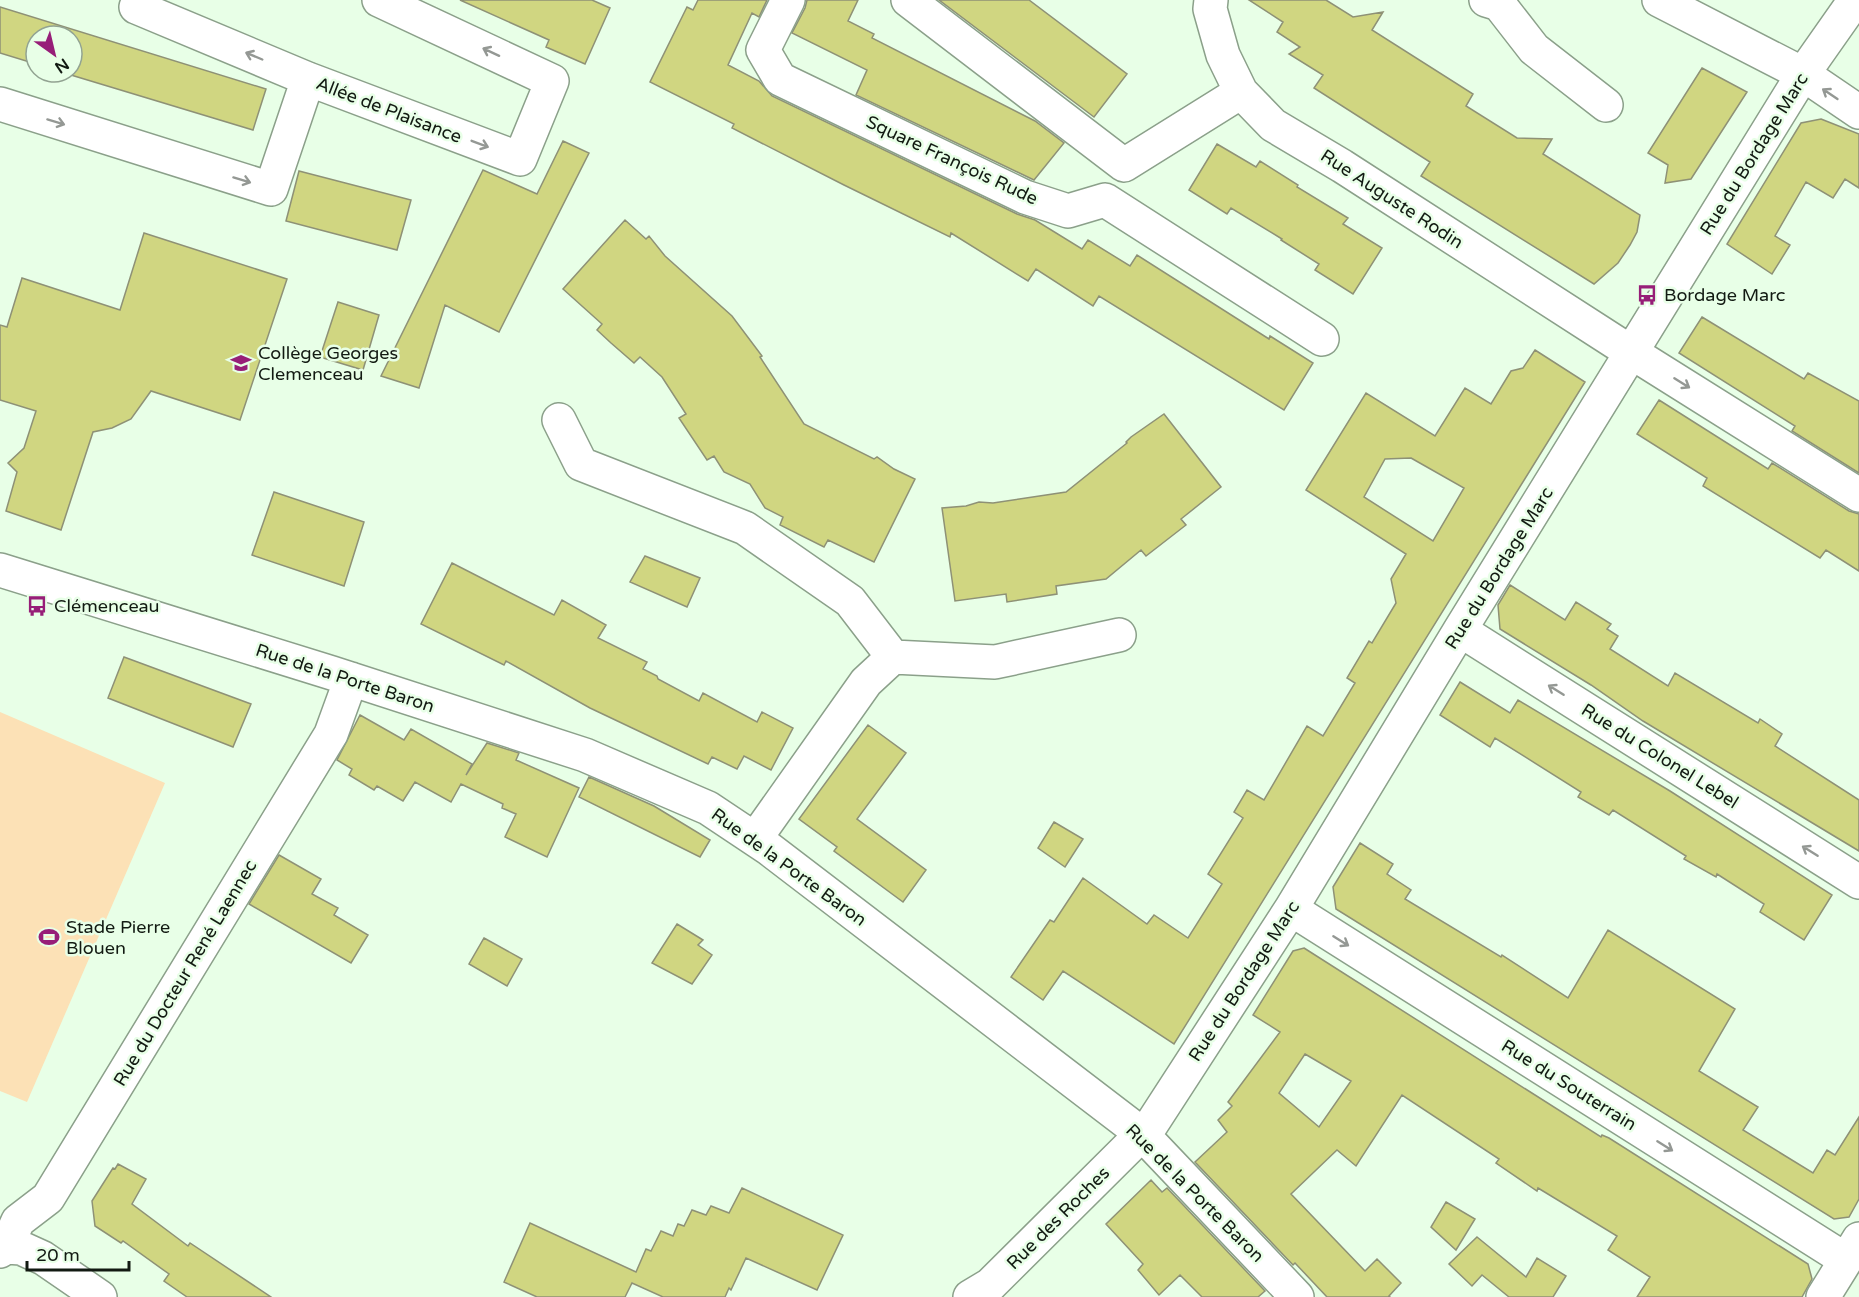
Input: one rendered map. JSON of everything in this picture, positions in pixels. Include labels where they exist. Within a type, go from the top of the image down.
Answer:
[{"type":"street","points":[[140,0],[136,7],[308,79]]},
{"type":"street","name":"Allée de Plaisance","points":[[0,104],[271,189],[308,79],[520,159],[552,81],[378,0]]},
{"type":"street","name":"Square François Rude","points":[[788,0],[763,51],[780,79],[1025,197],[1068,211],[1105,200]]},
{"type":"street","points":[[908,0],[1124,165]]},
{"type":"street","name":"Rue Auguste Rodin","points":[[1211,0],[1210,9],[1223,55],[1241,92],[1273,125],[1342,166],[1859,495]]},
{"type":"street","points":[[1486,0],[1499,3],[1534,49],[1606,105]]},
{"type":"street","points":[[1659,0],[1803,74],[1859,112]]},
{"type":"street","name":"Rue du Bordage Marc","points":[[1142,1134],[1151,1125],[1291,909],[1803,74],[1855,0]]},
{"type":"street","points":[[1241,92],[1124,165],[1105,200],[1322,339]]},
{"type":"street","points":[[559,420],[581,464],[745,528],[850,601],[893,657]]},
{"type":"street","name":"Rue de la Porte Baron","points":[[0,570],[585,755],[708,808],[755,839],[1142,1134],[1297,1297]]},
{"type":"street","name":"Rue du Colonel Lebel","points":[[1460,630],[1859,882]]},
{"type":"street","points":[[755,839],[866,682],[893,657],[995,662],[1119,635]]},
{"type":"street","name":"Rue du Docteur René Laennec","points":[[3,1249],[18,1221],[48,1198],[331,734],[351,680]]},
{"type":"street","name":"Rue du Souterrain","points":[[1291,909],[1852,1250]]},
{"type":"street","name":"Rue des Roches","points":[[970,1297],[990,1285],[1142,1134]]},
{"type":"street","points":[[3,1249],[21,1248],[43,1258],[100,1297]]},
{"type":"street","points":[[1823,1297],[1852,1250]]},
{"type":"shaded area","name":"Stade Pierre Blouen","points":[[0,712],[165,783],[27,1102],[0,1091]]},
{"type":"building","points":[[460,0],[592,0],[610,8],[585,64],[546,47],[549,40]]},
{"type":"building","points":[[698,0],[767,0],[759,17],[752,13],[728,65],[759,81],[772,96],[1017,214],[1035,220],[1082,249],[1088,240],[1130,266],[1137,255],[1269,339],[1270,336],[1313,363],[1284,410],[1099,296],[1093,306],[1036,269],[1028,281],[951,233],[950,237],[844,185],[732,128],[734,124],[650,82],[687,7],[693,10]]},
{"type":"building","points":[[807,0],[858,0],[848,21],[874,34],[872,38],[1035,121],[1064,143],[1034,180],[856,95],[867,70],[792,33]]},
{"type":"building","points":[[939,0],[1029,0],[1127,74],[1094,117]]},
{"type":"building","points":[[1249,0],[1326,0],[1353,17],[1383,12],[1372,30],[1473,94],[1466,106],[1517,138],[1552,139],[1543,154],[1640,215],[1637,232],[1618,263],[1594,284],[1421,176],[1430,162],[1314,88],[1323,75],[1289,54],[1300,47],[1277,32],[1283,22]]},
{"type":"building","points":[[0,7],[55,24],[24,24],[24,60],[0,53]]},
{"type":"building","points":[[84,33],[266,89],[253,130],[84,79]]},
{"type":"building","points":[[1702,68],[1747,92],[1691,179],[1665,183],[1668,165],[1648,153]]},
{"type":"building","points":[[1821,119],[1859,134],[1859,188],[1845,179],[1833,198],[1806,182],[1775,236],[1790,245],[1772,274],[1727,244],[1801,123]]},
{"type":"building","points":[[563,141],[589,153],[499,332],[445,305],[419,388],[381,376],[483,170],[537,194]]},
{"type":"building","points":[[1217,144],[1256,167],[1260,161],[1348,218],[1343,224],[1382,248],[1353,294],[1315,270],[1319,264],[1282,239],[1231,208],[1227,214],[1189,190]]},
{"type":"building","points":[[299,171],[411,200],[397,250],[286,221]]},
{"type":"building","points":[[625,220],[646,239],[649,236],[665,256],[732,316],[762,356],[760,357],[804,424],[874,459],[877,457],[894,469],[915,479],[874,562],[828,540],[824,547],[780,525],[783,517],[765,508],[750,484],[724,472],[714,456],[707,460],[679,418],[686,414],[662,377],[640,357],[634,363],[611,343],[597,330],[602,324],[563,289]]},
{"type":"building","points":[[144,233],[287,279],[240,420],[151,391],[131,419],[112,428],[93,432],[61,530],[6,511],[17,472],[8,463],[24,448],[36,411],[0,400],[0,325],[7,327],[22,278],[120,310]]},
{"type":"building","points":[[338,302],[379,315],[363,370],[320,357]]},
{"type":"building","points":[[1702,317],[1804,379],[1808,373],[1859,401],[1859,473],[1792,431],[1795,426],[1679,353]]},
{"type":"building","points":[[1535,350],[1585,382],[1174,1044],[1063,971],[1043,1000],[1011,977],[1050,920],[1054,922],[1083,878],[1147,924],[1154,915],[1188,938],[1222,884],[1208,874],[1243,818],[1234,812],[1247,790],[1264,800],[1307,726],[1323,736],[1355,683],[1347,678],[1369,641],[1372,643],[1396,603],[1391,579],[1406,554],[1306,490],[1366,393],[1435,436],[1465,388],[1491,404],[1511,371],[1523,368]],"holes":[[[1411,458],[1464,488],[1433,541],[1364,497],[1385,459]]]},
{"type":"building","points":[[1659,400],[1768,469],[1772,463],[1849,511],[1859,514],[1859,571],[1826,550],[1820,558],[1703,486],[1707,478],[1637,434]]},
{"type":"building","points":[[1164,414],[1221,487],[1181,519],[1186,525],[1146,556],[1141,550],[1106,579],[1056,586],[1057,594],[1007,602],[1006,594],[955,601],[942,508],[1066,492],[1127,443],[1131,437]]},
{"type":"building","points":[[274,492],[364,522],[344,586],[252,555]]},
{"type":"building","points":[[645,556],[700,578],[687,607],[630,582]]},
{"type":"building","points":[[452,563],[554,615],[562,600],[606,625],[598,638],[647,662],[643,669],[699,701],[703,693],[757,722],[762,712],[793,728],[771,770],[744,756],[737,769],[712,757],[708,764],[590,708],[506,661],[504,665],[421,624]]},
{"type":"building","points":[[1510,585],[1565,620],[1576,602],[1611,624],[1607,629],[1618,636],[1610,649],[1668,686],[1675,673],[1758,723],[1760,719],[1782,734],[1775,746],[1859,800],[1859,851],[1643,721],[1591,685],[1500,629],[1498,605]]},
{"type":"building","points":[[124,657],[251,704],[233,747],[108,698]]},
{"type":"building","points":[[1460,682],[1510,713],[1518,700],[1670,791],[1832,895],[1804,940],[1760,912],[1764,904],[1717,874],[1716,877],[1684,859],[1686,856],[1613,810],[1609,815],[1578,797],[1581,792],[1495,738],[1490,747],[1440,715]]},
{"type":"building","points":[[360,715],[404,740],[411,729],[472,764],[466,775],[487,743],[519,753],[516,760],[579,788],[547,857],[505,837],[516,814],[502,808],[503,804],[461,784],[451,802],[415,782],[403,801],[377,786],[374,790],[349,775],[352,769],[337,760]]},
{"type":"building","points":[[868,725],[906,753],[857,819],[926,870],[903,902],[834,851],[837,847],[799,819]]},
{"type":"building","points":[[589,777],[654,806],[710,840],[700,857],[579,797]]},
{"type":"building","points":[[1054,822],[1083,839],[1065,867],[1038,848]]},
{"type":"building","points":[[1360,843],[1393,864],[1387,874],[1411,890],[1405,899],[1501,957],[1502,955],[1568,998],[1608,930],[1735,1009],[1699,1071],[1758,1107],[1743,1130],[1813,1173],[1827,1150],[1835,1155],[1859,1117],[1859,1199],[1849,1217],[1834,1219],[1336,909],[1333,887]]},
{"type":"building","points":[[279,855],[321,879],[312,894],[338,908],[334,915],[368,935],[351,963],[249,904]]},
{"type":"building","points":[[677,924],[703,940],[698,945],[712,955],[692,984],[652,963]]},
{"type":"building","points":[[484,938],[522,959],[507,986],[469,964]]},
{"type":"building","points":[[1304,948],[1601,1137],[1602,1135],[1609,1138],[1808,1264],[1812,1279],[1802,1297],[1637,1297],[1650,1277],[1608,1250],[1617,1236],[1538,1188],[1537,1191],[1496,1163],[1499,1159],[1402,1095],[1356,1166],[1337,1150],[1291,1194],[1365,1271],[1377,1259],[1401,1283],[1390,1297],[1327,1297],[1295,1263],[1293,1265],[1195,1162],[1227,1132],[1218,1120],[1232,1106],[1228,1102],[1280,1032],[1253,1015],[1293,951]],"holes":[[[1305,1054],[1351,1081],[1319,1127],[1279,1093]]]},
{"type":"building","points":[[118,1164],[146,1179],[132,1204],[188,1246],[190,1243],[271,1297],[187,1297],[164,1281],[169,1274],[123,1241],[121,1243],[95,1226],[92,1201]]},
{"type":"building","points":[[1151,1180],[1162,1192],[1167,1188],[1265,1291],[1258,1297],[1202,1297],[1180,1275],[1159,1295],[1138,1270],[1143,1264],[1106,1224]]},
{"type":"building","points":[[742,1188],[843,1235],[817,1290],[746,1258],[731,1290],[729,1288],[725,1297],[663,1297],[632,1283],[625,1297],[537,1297],[504,1282],[530,1223],[636,1272],[646,1249],[651,1251],[661,1231],[673,1236],[678,1224],[684,1226],[692,1210],[706,1215],[711,1206],[729,1213]]},
{"type":"building","points":[[1446,1202],[1475,1219],[1456,1250],[1431,1227]]},
{"type":"building","points":[[1477,1237],[1526,1277],[1537,1258],[1566,1276],[1553,1297],[1509,1297],[1482,1275],[1472,1286],[1449,1264]]},
{"type":"place","name":"Bordage Marc","points":[[1647,295]]},
{"type":"place","name":"Collège Georges Clemenceau","points":[[241,363]]},
{"type":"place","name":"Clémenceau","points":[[37,606]]},
{"type":"place","name":"Stade Pierre Blouen","points":[[49,937]]}]
